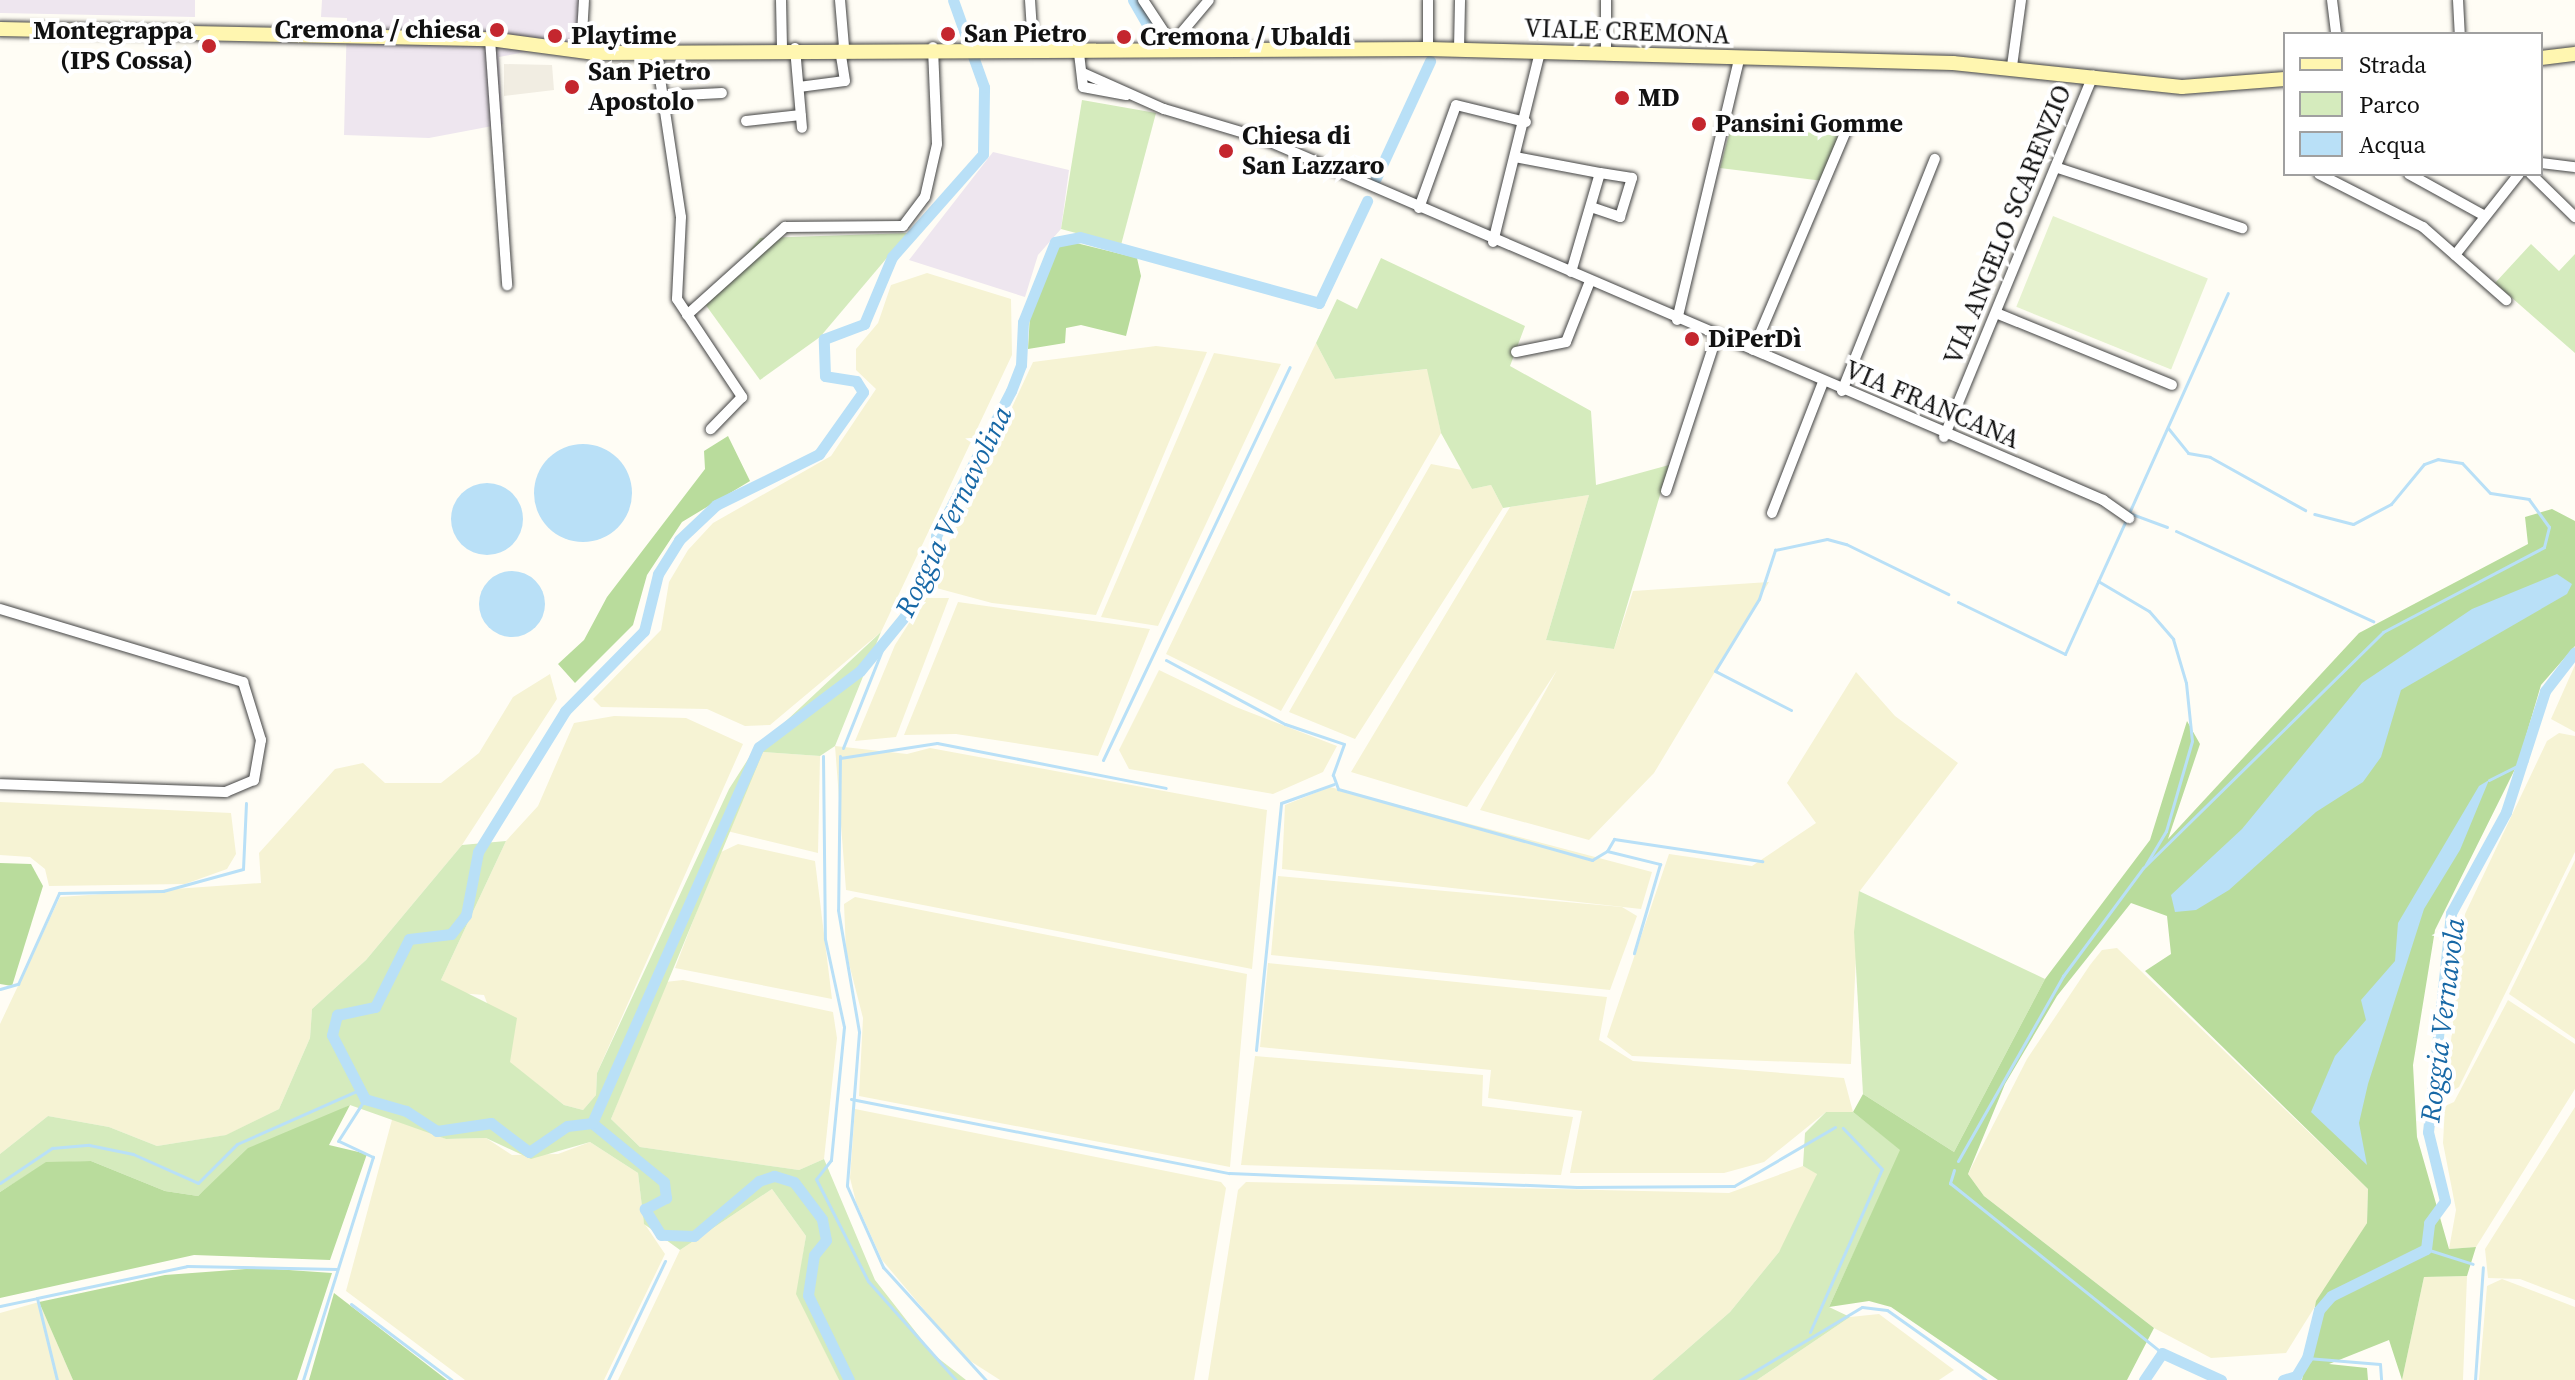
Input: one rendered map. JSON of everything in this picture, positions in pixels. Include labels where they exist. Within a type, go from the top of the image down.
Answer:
[{"type":"main road","name":"VIALE CREMONA","points":[[0,29],[490,39],[581,52],[1172,44],[1459,49],[2012,66],[2182,87],[2283,79]]},
{"type":"main road","points":[[2543,58],[2575,54]]},
{"type":"street","points":[[581,52],[584,0]]},
{"type":"street","points":[[781,0],[788,48],[799,87],[802,128]]},
{"type":"street","points":[[799,87],[845,81],[840,0]]},
{"type":"street","points":[[1030,0],[1033,47]]},
{"type":"street","points":[[1143,0],[1172,44],[1209,0]]},
{"type":"street","points":[[1428,0],[1428,49]]},
{"type":"street","points":[[1459,49],[1460,0]]},
{"type":"street","points":[[1606,0],[1606,55]]},
{"type":"street","points":[[2012,66],[2021,0]]},
{"type":"street","points":[[2332,0],[2336,32]]},
{"type":"street","points":[[2458,0],[2460,32]]},
{"type":"street","points":[[490,39],[507,285]]},
{"type":"street","name":"VIA FRANCANA","points":[[1078,45],[1083,87],[1132,96]]},
{"type":"street","points":[[687,315],[785,227],[903,226],[925,197],[937,144],[933,47]]},
{"type":"street","points":[[656,52],[681,217],[677,299],[742,397],[711,429]]},
{"type":"street","points":[[1493,242],[1526,122],[1540,52]]},
{"type":"street","points":[[1677,320],[1739,60]]},
{"type":"street","name":"VIA FRANCANA","points":[[1083,73],[1132,96],[1261,138],[1493,242],[1571,272],[1716,338],[1753,350],[1944,437],[2103,500],[2129,518]]},
{"type":"street","name":"VIA ANGELO SCARENZIO","points":[[1944,437],[2058,168],[2093,75]]},
{"type":"street","points":[[664,96],[722,93]]},
{"type":"street","points":[[1419,208],[1456,105],[1526,122]]},
{"type":"street","points":[[746,121],[801,115]]},
{"type":"street","points":[[1753,350],[1846,131]]},
{"type":"street","points":[[1515,157],[1632,178],[1620,217],[1591,207]]},
{"type":"street","points":[[1842,391],[1935,159]]},
{"type":"street","points":[[2543,163],[2575,167]]},
{"type":"street","points":[[2058,168],[2242,228]]},
{"type":"street","points":[[1571,272],[1600,173]]},
{"type":"street","points":[[2323,176],[2404,215],[2506,300]]},
{"type":"street","points":[[2413,176],[2485,216]]},
{"type":"street","points":[[2455,255],[2517,176]]},
{"type":"street","points":[[2533,176],[2575,217]]},
{"type":"street","points":[[1516,352],[1566,342],[1590,281]]},
{"type":"street","points":[[1996,313],[2172,385]]},
{"type":"street","points":[[1666,491],[1716,338]]},
{"type":"street","points":[[1772,513],[1823,382]]},
{"type":"street","points":[[0,609],[243,682],[261,740],[254,780],[226,792],[0,784]]},
{"type":"shaded area","points":[[0,0],[195,0],[195,17],[0,13]]},
{"type":"shaded area","points":[[322,0],[582,0],[580,42],[499,57],[503,124],[429,138],[344,135],[347,18],[321,17]]},
{"type":"shaded area","points":[[504,64],[552,65],[554,90],[504,96]]},
{"type":"shaded area","points":[[993,152],[1069,170],[1061,229],[1038,255],[1025,297],[909,260]]},
{"type":"shaded area","points":[[927,273],[1011,299],[1012,355],[881,632],[770,725],[745,726],[707,709],[601,707],[593,699],[661,630],[669,582],[688,550],[713,523],[831,456],[876,389],[856,370],[856,349],[878,323],[891,285]]},
{"type":"shaded area","points":[[1316,343],[1335,379],[1428,369],[1441,433],[1281,711],[1166,654]]},
{"type":"shaded area","points":[[1156,346],[1207,352],[1096,615],[992,603],[929,586],[1033,362]]},
{"type":"shaded area","points":[[1214,353],[1281,364],[1158,626],[1101,617]]},
{"type":"shaded area","points":[[1431,464],[1462,470],[1472,489],[1491,485],[1503,508],[1355,739],[1289,712]]},
{"type":"shaded area","points":[[1589,495],[1546,640],[1614,649],[1633,591],[1769,582],[1654,773],[1589,840],[1480,810],[1557,670],[1467,807],[1351,772],[1510,507]]},
{"type":"shaded area","points":[[925,598],[949,598],[896,737],[855,741],[895,645]]},
{"type":"shaded area","points":[[958,602],[1150,629],[1098,756],[956,734],[904,735]]},
{"type":"shaded area","points":[[2575,665],[2575,732],[2551,719]]},
{"type":"shaded area","points":[[1159,670],[1236,707],[1337,746],[1323,772],[1273,794],[1129,769],[1119,750]]},
{"type":"shaded area","points":[[1856,672],[1895,716],[1958,763],[1859,892],[1851,1064],[1632,1056],[1607,1037],[1669,854],[1752,866],[1816,823],[1787,783]]},
{"type":"shaded area","points":[[550,674],[557,699],[462,845],[366,960],[312,1009],[310,1038],[279,1109],[227,1135],[157,1146],[109,1127],[48,1116],[0,1154],[0,1024],[60,897],[261,883],[259,853],[335,769],[363,763],[385,783],[441,783],[479,753],[513,697]]},
{"type":"shaded area","points":[[614,716],[686,718],[743,744],[597,1073],[596,1095],[583,1110],[564,1105],[509,1062],[484,995],[459,993],[441,980],[506,841],[538,806],[574,723]]},
{"type":"shaded area","points":[[2559,733],[2575,736],[2575,852],[2459,1087],[2445,1095],[2465,914],[2547,741]]},
{"type":"shaded area","points":[[835,746],[907,754],[930,748],[1267,810],[1252,969],[846,890]]},
{"type":"shaded area","points":[[763,752],[820,756],[818,853],[727,831]]},
{"type":"shaded area","points":[[1330,787],[1652,872],[1641,909],[1282,869],[1285,805]]},
{"type":"shaded area","points":[[0,802],[231,813],[236,854],[227,869],[185,884],[49,886],[45,869],[30,857],[0,855]]},
{"type":"shaded area","points":[[738,844],[815,861],[832,999],[675,968],[719,853]]},
{"type":"shaded area","points":[[2575,860],[2575,1039],[2509,994]]},
{"type":"shaded area","points":[[1278,876],[1622,907],[1637,916],[1610,990],[1271,955]]},
{"type":"shaded area","points":[[855,897],[1247,974],[1230,1167],[859,1096],[863,1018],[846,952],[844,904]]},
{"type":"shaded area","points":[[2117,948],[2368,1189],[2367,1223],[2286,1353],[2211,1358],[2154,1328],[1984,1196],[1968,1174],[2027,1059],[2102,950]]},
{"type":"shaded area","points":[[1268,963],[1607,997],[1599,1040],[1633,1061],[1844,1078],[1853,1112],[1826,1112],[1764,1162],[1724,1173],[1570,1173],[1582,1111],[1488,1098],[1491,1070],[1260,1047]]},
{"type":"shaded area","points":[[683,980],[833,1012],[837,1038],[824,1159],[799,1170],[640,1147],[611,1119],[665,982]]},
{"type":"shaded area","points":[[2508,1000],[2575,1044],[2575,1089],[2476,1247],[2449,1249],[2456,1210],[2443,1143],[2445,1106],[2454,1102]]},
{"type":"shaded area","points":[[1255,1056],[1483,1075],[1482,1106],[1573,1117],[1561,1175],[1241,1165]]},
{"type":"shaded area","points":[[2575,1107],[2575,1300],[2520,1279],[2488,1278],[2485,1249]]},
{"type":"shaded area","points":[[855,1109],[1221,1182],[1226,1188],[1194,1380],[1000,1380],[964,1357],[882,1260],[856,1202],[850,1178]]},
{"type":"shaded area","points":[[393,1116],[446,1139],[486,1138],[512,1155],[558,1154],[590,1142],[638,1173],[644,1223],[665,1254],[604,1380],[465,1380],[346,1291]]},
{"type":"shaded area","points":[[1803,1166],[1817,1173],[1811,1198],[1779,1252],[1730,1312],[1652,1380],[1208,1380],[1238,1190],[1246,1182],[1729,1193]]},
{"type":"shaded area","points":[[772,1189],[806,1236],[797,1294],[839,1380],[618,1380],[680,1250]]},
{"type":"shaded area","points":[[2467,1276],[2463,1380],[2402,1380],[2424,1277]]},
{"type":"shaded area","points":[[2502,1279],[2575,1307],[2575,1380],[2479,1380],[2487,1286]]},
{"type":"shaded area","points":[[39,1302],[73,1380],[0,1380],[0,1313]]},
{"type":"shaded area","points":[[1879,1314],[1954,1370],[1939,1380],[1757,1380],[1850,1317]]},
{"type":"green space","points":[[1082,100],[1156,113],[1121,245],[1061,229]]},
{"type":"green space","points":[[1732,123],[1838,136],[1823,181],[1720,168]]},
{"type":"green space","points":[[2053,216],[2208,279],[2171,369],[2016,307]]},
{"type":"green space","points":[[908,233],[820,337],[760,380],[705,304],[760,238]]},
{"type":"green space","points":[[1064,240],[1137,258],[1141,276],[1126,336],[1081,325],[1066,328],[1065,343],[1028,349],[1030,314],[1054,249]]},
{"type":"green space","points":[[2531,244],[2559,271],[2575,254],[2575,353],[2495,283]]},
{"type":"green space","points":[[1381,258],[1525,326],[1510,366],[1591,411],[1596,485],[1669,465],[1614,649],[1546,640],[1589,495],[1503,508],[1491,485],[1472,489],[1441,433],[1427,369],[1335,379],[1316,343],[1337,299],[1357,309]]},
{"type":"green space","points":[[728,436],[750,481],[682,522],[647,575],[633,625],[575,683],[558,664],[584,640],[607,597],[705,469],[704,451]]},
{"type":"green space","points":[[2552,509],[2575,521],[2575,646],[2541,685],[2518,763],[2435,930],[2413,1065],[2417,1137],[2449,1249],[2476,1247],[2467,1276],[2424,1277],[2402,1380],[2389,1340],[2329,1364],[2367,1368],[2368,1380],[2302,1380],[2316,1301],[2367,1223],[2368,1189],[2145,971],[2171,954],[2167,916],[2131,903],[2057,996],[2005,1084],[1968,1174],[1984,1196],[2154,1328],[2127,1380],[1998,1380],[1891,1307],[1869,1301],[1829,1307],[1900,1150],[1853,1112],[1863,1094],[1954,1152],[2045,979],[2150,840],[2187,721],[2200,744],[2168,839],[2359,633],[2528,544],[2525,517]]},
{"type":"green space","points":[[881,632],[835,746],[820,756],[763,752],[611,1119],[640,1147],[799,1170],[824,1159],[875,1280],[933,1354],[966,1380],[839,1380],[796,1294],[806,1236],[772,1189],[680,1250],[644,1224],[638,1173],[590,1142],[531,1159],[486,1138],[446,1139],[350,1105],[234,1164],[198,1196],[165,1191],[91,1161],[46,1163],[0,1192],[0,1154],[48,1116],[109,1127],[157,1146],[226,1135],[279,1109],[310,1038],[312,1009],[366,960],[462,845],[506,841],[441,980],[517,1018],[510,1062],[564,1105],[583,1110],[596,1095],[597,1073],[729,789],[752,753]]},
{"type":"green space","points":[[0,863],[31,864],[43,886],[12,986],[0,984]]},
{"type":"green space","points":[[1859,891],[2045,979],[1954,1152],[1863,1094],[1854,932]]},
{"type":"green space","points":[[350,1105],[329,1145],[367,1154],[330,1260],[194,1255],[0,1298],[0,1192],[46,1162],[91,1161],[165,1191],[198,1196],[248,1148]]},
{"type":"green space","points":[[1826,1112],[1853,1112],[1901,1150],[1829,1307],[1850,1317],[1757,1380],[1652,1380],[1730,1312],[1779,1252],[1817,1174],[1803,1166],[1805,1133]]},
{"type":"green space","points":[[260,1268],[332,1273],[297,1380],[73,1380],[39,1302],[165,1275]]},
{"type":"green space","points":[[334,1293],[447,1380],[309,1380]]},
{"type":"water","points":[[583,444],[602,447],[618,458],[629,474],[632,493],[629,512],[618,528],[602,539],[583,542],[564,539],[548,528],[537,512],[534,493],[537,474],[548,458],[564,447]]},
{"type":"water","points":[[487,483],[507,489],[517,499],[523,519],[517,539],[507,549],[487,555],[467,549],[457,539],[451,519],[457,499],[467,489]]},
{"type":"water","points":[[512,571],[535,581],[545,604],[535,627],[512,637],[489,627],[479,604],[489,581]]},
{"type":"water","points":[[2557,574],[2572,584],[2567,594],[2401,690],[2381,757],[2363,782],[2316,812],[2229,890],[2196,910],[2175,912],[2171,895],[2242,829],[2362,683],[2472,609]]},
{"type":"water","points":[[2489,780],[2460,850],[2424,909],[2368,1084],[2359,1123],[2367,1165],[2311,1112],[2335,1056],[2366,1020],[2361,1000],[2395,961],[2398,923],[2479,786]]},
{"type":"waterway","name":"Roggia Vernavola","points":[[849,1380],[808,1295],[814,1255],[826,1240],[822,1219],[794,1182],[774,1176],[759,1181],[694,1236],[661,1235],[645,1209],[666,1198],[664,1182],[592,1123],[567,1126],[529,1152],[491,1123],[437,1131],[406,1111],[365,1099],[332,1035],[337,1015],[375,1007],[409,939],[451,934],[466,915],[478,852],[565,711],[644,631],[658,574],[679,540],[716,505],[819,454],[863,392],[856,381],[825,376],[824,339],[864,324],[892,257],[983,154],[984,87],[953,0]]},
{"type":"waterway","name":"Roggia Vernavolina","points":[[1133,0],[1151,31]]},
{"type":"waterway","name":"Roggia Vernavolina","points":[[1376,178],[1430,61]]},
{"type":"waterway","name":"Roggia Vernavolina","points":[[592,1123],[759,747],[860,671],[905,616],[924,568],[936,558],[936,536],[1011,391],[1021,365],[1023,322],[1055,242],[1080,237],[1319,303],[1367,201]]},
{"type":"waterway","points":[[2167,527],[2129,513],[2228,293]]},
{"type":"waterway","points":[[1103,760],[1290,367]]},
{"type":"waterway","points":[[2168,428],[2188,453],[2210,457],[2305,510]]},
{"type":"waterway","points":[[1958,1161],[2063,976],[2143,868],[2383,632],[2544,547],[2549,527],[2529,499],[2490,493],[2462,463],[2438,459],[2424,464],[2391,504],[2353,524],[2314,514]]},
{"type":"waterway","points":[[1958,602],[2065,654],[2126,520]]},
{"type":"waterway","points":[[2176,531],[2373,621]]},
{"type":"waterway","points":[[1791,710],[1715,671],[1759,599],[1775,550],[1827,539],[1846,544],[1948,594]]},
{"type":"waterway","points":[[2098,581],[2149,611],[2173,639],[2186,683],[2192,741],[2166,831],[2146,864]]},
{"type":"waterway","points":[[843,748],[884,645]]},
{"type":"waterway","name":"Roggia Vernavola","points":[[2283,1380],[2296,1376],[2307,1358],[2319,1310],[2331,1296],[2426,1249],[2429,1223],[2445,1201],[2428,1132],[2451,913],[2506,812],[2545,691],[2575,652]]},
{"type":"waterway","points":[[1166,660],[1285,724],[1344,744],[1333,775],[1338,789],[1592,860],[1607,851],[1660,864],[1634,953]]},
{"type":"waterway","points":[[840,758],[937,743],[1166,788]]},
{"type":"waterway","points":[[823,756],[825,939],[844,1027],[831,1160],[816,1179],[868,1281],[956,1380]]},
{"type":"waterway","points":[[840,756],[838,910],[859,1032],[847,1186],[883,1267],[986,1380]]},
{"type":"waterway","points":[[2489,780],[2527,761]]},
{"type":"waterway","points":[[1256,1050],[1281,803],[1334,784]]},
{"type":"waterway","points":[[0,989],[18,984],[59,893],[163,891],[243,869],[246,803]]},
{"type":"waterway","points":[[1607,851],[1614,839],[1762,861]]},
{"type":"waterway","points":[[0,1183],[52,1148],[89,1145],[133,1154],[198,1183],[237,1144],[359,1090]]},
{"type":"waterway","points":[[303,1380],[373,1157],[338,1141],[365,1099]]},
{"type":"waterway","points":[[851,1099],[1229,1173],[1577,1187],[1734,1186],[1835,1127]]},
{"type":"waterway","points":[[1810,1332],[1882,1169],[1843,1128]]},
{"type":"waterway","points":[[1954,1170],[1950,1183],[2162,1353]]},
{"type":"waterway","points":[[2426,1249],[2473,1264]]},
{"type":"waterway","points":[[608,1380],[665,1261]]},
{"type":"waterway","points":[[37,1298],[187,1266],[337,1269]]},
{"type":"waterway","points":[[2475,1380],[2483,1267]]},
{"type":"waterway","points":[[0,1306],[37,1298],[57,1380]]},
{"type":"waterway","points":[[351,1304],[452,1380]]},
{"type":"waterway","points":[[1740,1380],[1862,1307],[1887,1310],[1986,1380]]},
{"type":"waterway","name":"Roggia Vernavola","points":[[2144,1380],[2162,1353],[2221,1380]]},
{"type":"waterway","points":[[2307,1358],[2380,1364],[2381,1380]]},
{"type":"place","name":"Cremona / chiesa","points":[[497,30]]},
{"type":"place","name":"San Pietro","points":[[948,34]]},
{"type":"place","name":"Playtime","points":[[555,36]]},
{"type":"place","name":"Cremona / Ubaldi","points":[[1124,37]]},
{"type":"place","name":"Montegrappa (IPS Cossa)","points":[[209,46]]},
{"type":"place","name":"San Pietro Apostolo","points":[[572,87]]},
{"type":"place","name":"MD","points":[[1622,98]]},
{"type":"place","name":"Pansini Gomme","points":[[1699,124]]},
{"type":"place","name":"Chiesa di San Lazzaro","points":[[1226,151]]},
{"type":"place","name":"DiPerDì","points":[[1692,339]]}]
